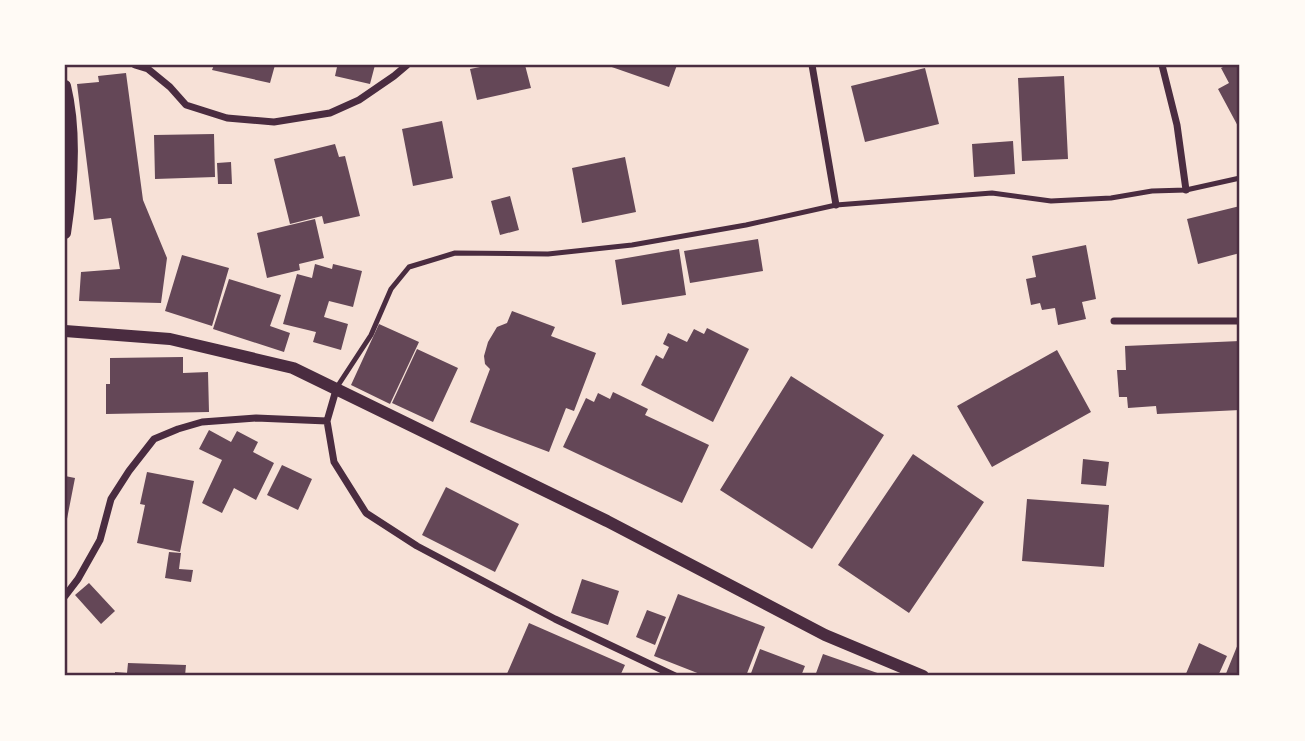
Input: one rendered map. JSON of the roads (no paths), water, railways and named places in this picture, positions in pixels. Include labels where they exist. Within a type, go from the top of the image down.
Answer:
[{"type":"street","points":[[135,65],[148,69],[186,105],[227,118],[274,122],[330,113],[359,100],[407,65]]},
{"type":"street","points":[[811,65],[835,205]]},
{"type":"street","points":[[1162,65],[1177,125],[1186,190]]},
{"type":"street","points":[[65,86],[69,103],[71,150],[65,233]]},
{"type":"street","points":[[1114,321],[1240,321]]},
{"type":"street","points":[[65,331],[170,339],[293,368],[607,520],[825,635],[923,676]]},
{"type":"street","points":[[335,390],[327,421],[334,462],[366,513],[417,546],[532,607],[675,676]]},
{"type":"street","points":[[65,596],[100,540],[111,499],[154,439],[201,422],[256,418],[327,421]]},
{"type":"lane","points":[[335,390],[371,335],[391,289],[409,267],[455,253],[548,254],[632,245],[746,225],[835,205],[992,193],[1051,201],[1111,198],[1152,191],[1186,190],[1240,178]]}]
